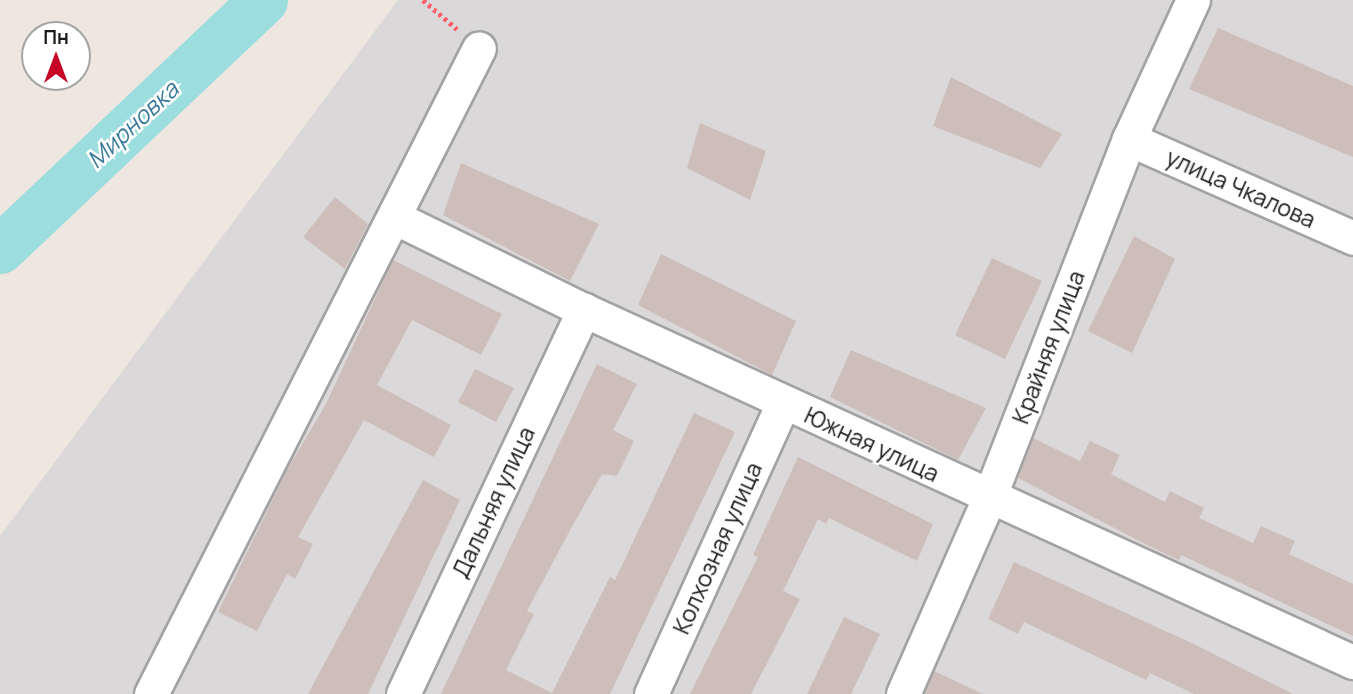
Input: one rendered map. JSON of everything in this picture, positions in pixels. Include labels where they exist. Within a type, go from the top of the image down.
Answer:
[{"type":"street","name":"Крайняя улица","points":[[903,694],[989,498],[1129,139],[1193,0]]},
{"type":"street","points":[[150,694],[396,218],[479,48]]},
{"type":"street","name":"улица Чкалова","points":[[1129,139],[1353,238]]},
{"type":"street","name":"Южная улица","points":[[396,218],[584,310],[989,498],[1353,662]]},
{"type":"street","name":"Дальняя улица","points":[[402,694],[584,310]]},
{"type":"street","name":"Колхозная улица","points":[[651,694],[783,402]]},
{"type":"path","points":[[423,0],[479,48]]},
{"type":"shaded area","points":[[398,0],[1353,0],[1353,694],[0,694],[0,536]]},
{"type":"building","points":[[1218,28],[1353,86],[1353,157],[1189,89]]},
{"type":"building","points":[[951,77],[1062,134],[1040,168],[933,126]]},
{"type":"building","points":[[700,123],[766,151],[750,200],[687,168]]},
{"type":"building","points":[[461,163],[599,224],[570,281],[443,215]]},
{"type":"building","points":[[335,197],[368,224],[345,269],[303,237]]},
{"type":"building","points":[[1134,236],[1175,259],[1132,353],[1088,331]]},
{"type":"building","points":[[661,254],[796,321],[772,375],[638,305]]},
{"type":"building","points":[[992,258],[1042,281],[1005,359],[955,335]]},
{"type":"building","points":[[393,260],[502,314],[481,355],[412,320],[377,385],[451,425],[434,457],[364,420],[298,537],[313,544],[295,579],[287,574],[257,631],[218,612],[287,470],[326,404]]},
{"type":"building","points":[[851,350],[986,408],[958,460],[830,397]]},
{"type":"building","points":[[597,364],[637,384],[613,430],[634,441],[617,476],[602,474],[569,532],[527,611],[534,614],[506,670],[552,693],[610,577],[615,580],[694,413],[735,432],[610,694],[441,694]]},
{"type":"building","points":[[475,369],[514,388],[496,422],[458,402]]},
{"type":"building","points":[[1033,438],[1080,461],[1090,441],[1120,455],[1111,474],[1165,502],[1170,491],[1204,508],[1199,518],[1253,543],[1261,526],[1295,541],[1289,554],[1353,584],[1353,636],[1181,555],[1179,560],[1145,544],[1018,478]]},
{"type":"building","points":[[798,457],[933,524],[917,561],[829,518],[826,524],[818,519],[783,591],[800,599],[751,694],[690,694],[758,557],[753,555]]},
{"type":"building","points":[[423,480],[460,500],[368,694],[308,694]]},
{"type":"building","points":[[1014,562],[1196,645],[1293,694],[1194,694],[1150,673],[1146,680],[1024,622],[1018,634],[988,619]]},
{"type":"building","points":[[844,617],[880,634],[851,694],[807,694]]},
{"type":"building","points":[[934,671],[983,694],[924,694]]},
{"type":"waterway","name":"Мирновка","points":[[0,249],[263,0]]}]
